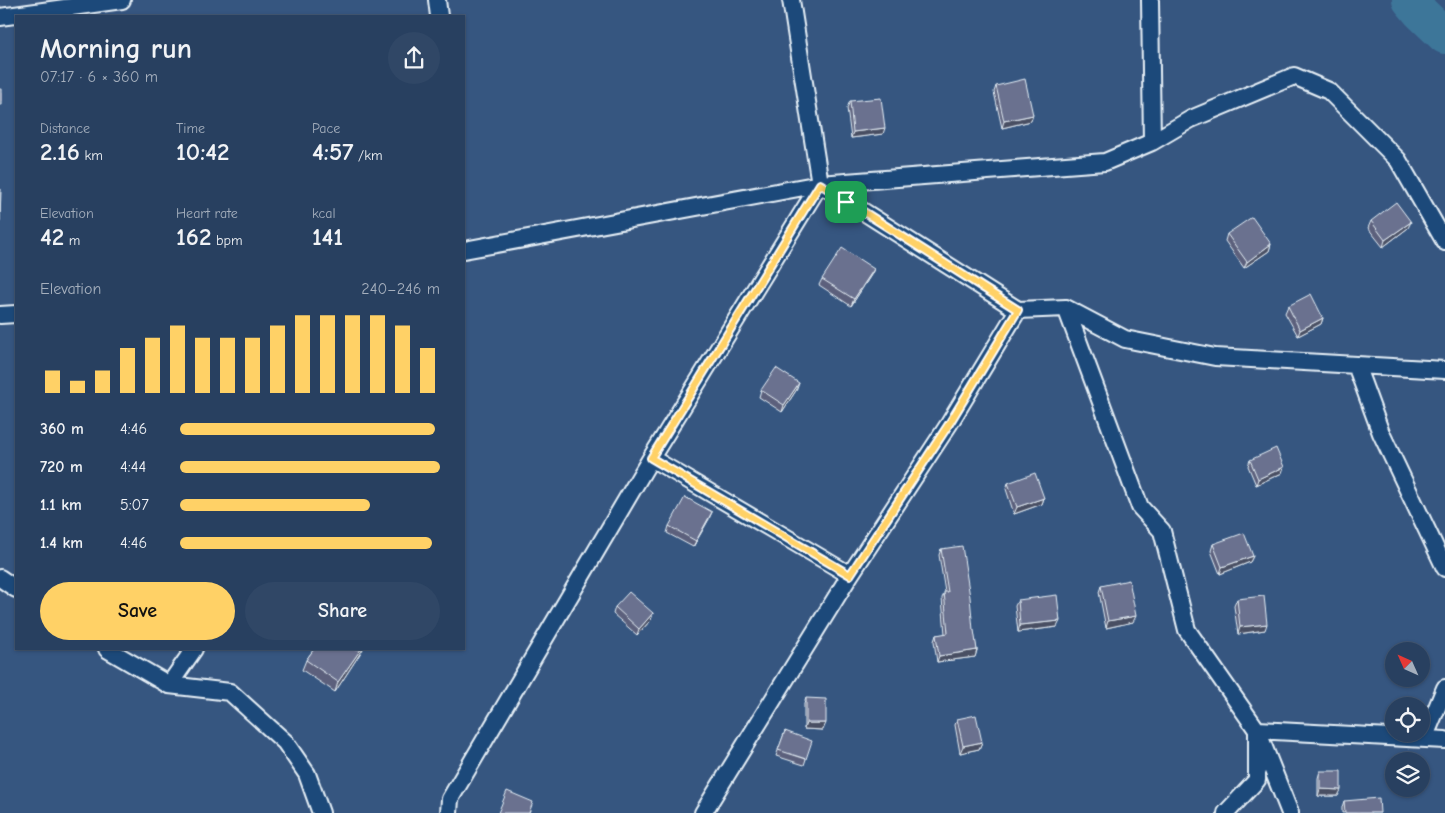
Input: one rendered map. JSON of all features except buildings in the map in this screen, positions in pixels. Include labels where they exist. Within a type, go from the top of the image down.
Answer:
[{"type":"street","points":[[0,16],[122,0]]},
{"type":"street","points":[[437,0],[439,15]]},
{"type":"street","points":[[449,813],[450,799],[651,458],[820,184],[791,0]]},
{"type":"street","points":[[1150,0],[1152,142]]},
{"type":"street","points":[[465,250],[820,184],[1105,162],[1152,142],[1191,118],[1294,76],[1328,91],[1398,160],[1445,242]]},
{"type":"street","points":[[820,184],[1018,310],[1066,308],[1125,339],[1215,357],[1445,370]]},
{"type":"street","points":[[1066,308],[1140,507],[1162,531],[1187,630],[1257,730],[1290,813]]},
{"type":"street","points":[[703,813],[850,575],[949,424],[1018,310]]},
{"type":"street","points":[[0,315],[15,314]]},
{"type":"street","points":[[1356,365],[1381,433],[1445,568]]},
{"type":"street","points":[[651,458],[850,575]]},
{"type":"street","points":[[0,578],[15,588]]},
{"type":"street","points":[[109,650],[169,685],[230,692],[285,742],[307,774],[322,813]]},
{"type":"street","points":[[169,685],[193,650]]},
{"type":"street","points":[[1430,724],[1445,688]]},
{"type":"street","points":[[1257,730],[1385,737]]},
{"type":"street","points":[[1226,813],[1257,780],[1257,730]]},
{"type":"street","points":[[1430,739],[1445,740]]},
{"type":"waterway","points":[[1410,0],[1445,36]]},
{"type":"route","points":[[820,184],[846,202],[1018,310],[949,424],[850,575],[651,458],[820,184]]}]
